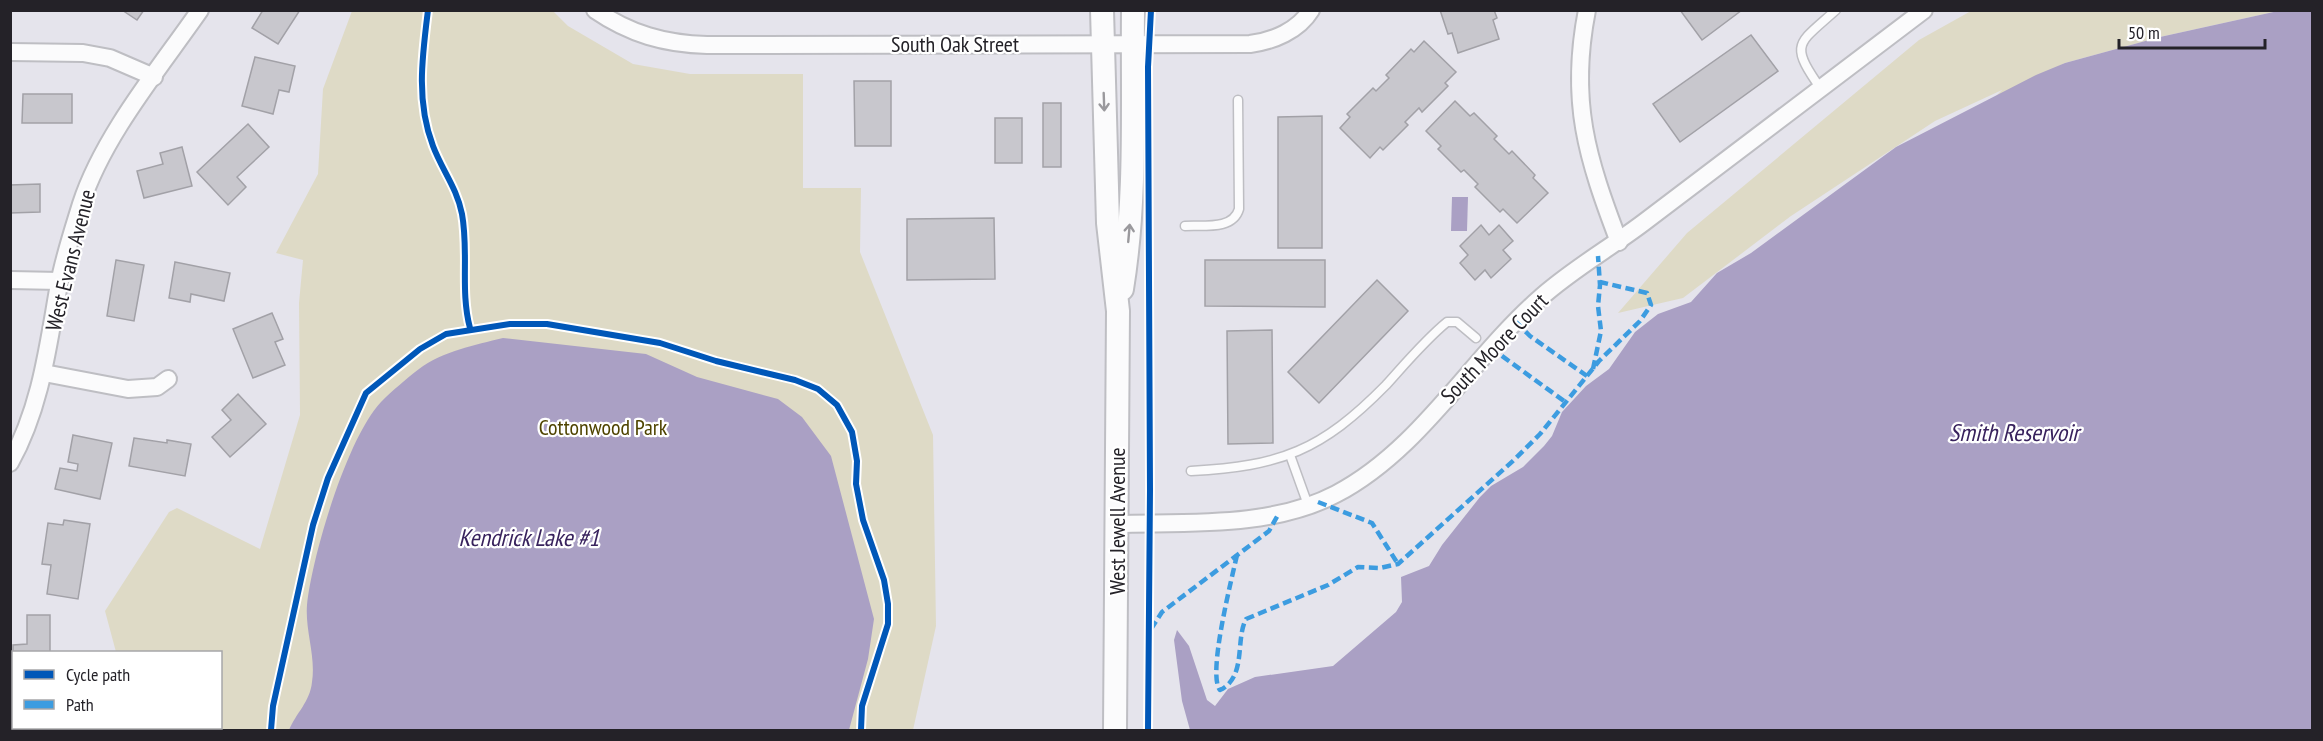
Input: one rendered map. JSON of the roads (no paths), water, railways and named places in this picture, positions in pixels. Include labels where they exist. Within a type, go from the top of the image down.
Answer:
[{"type":"main road","name":"West Jewell Avenue","points":[[1102,10],[1108,223],[1118,311],[1115,730]]},
{"type":"main road","name":"West Jewell Avenue","points":[[1118,311],[1131,213],[1133,10]]},
{"type":"street","name":"West Evans Avenue","points":[[10,464],[27,433],[44,373],[60,281],[81,203],[92,176],[107,145],[200,10]]},
{"type":"street","name":"South Oak Street","points":[[595,10],[621,27],[645,37],[683,45],[1264,42],[1294,28],[1311,10]]},
{"type":"street","points":[[1587,10],[1579,60],[1581,115],[1594,173],[1619,242]]},
{"type":"street","name":"South Moore Court","points":[[1118,524],[1226,520],[1279,513],[1308,506],[1350,486],[1376,468],[1426,419],[1538,300],[1619,242],[1924,10]]},
{"type":"street","points":[[10,52],[83,53],[110,58],[154,77]]},
{"type":"street","points":[[10,280],[60,281]]},
{"type":"street","points":[[44,373],[128,388],[157,387],[168,379]]},
{"type":"lane","points":[[1821,89],[1801,59],[1800,49],[1803,39],[1836,10]]},
{"type":"lane","points":[[1185,226],[1230,223],[1236,218],[1239,209],[1238,100]]},
{"type":"lane","points":[[1191,471],[1258,465],[1290,455],[1348,421],[1447,322],[1457,322],[1476,338]]},
{"type":"lane","points":[[1290,455],[1308,506]]},
{"type":"water","name":"Smith Reservoir","points":[[2278,11],[2312,11],[2312,730],[1190,730],[1182,701],[1174,640],[1177,630],[1189,646],[1207,700],[1215,706],[1228,689],[1255,677],[1333,666],[1396,612],[1402,602],[1401,577],[1429,566],[1442,545],[1480,497],[1491,486],[1523,467],[1544,446],[1552,436],[1562,412],[1586,386],[1609,369],[1635,332],[1658,314],[1691,302],[1717,273],[1751,253],[1896,147],[2036,75],[2065,63],[2160,37]]},
{"type":"water","points":[[1452,197],[1468,197],[1467,231],[1451,231]]},
{"type":"water","name":"Kendrick Lake #1","points":[[503,338],[646,354],[697,377],[778,399],[802,417],[831,456],[874,619],[868,659],[849,730],[289,730],[311,689],[313,663],[307,605],[316,558],[344,469],[368,419],[381,402],[428,363],[460,349]]},
{"type":"park label","name":"Cottonwood Park","points":[[603,427]]}]
